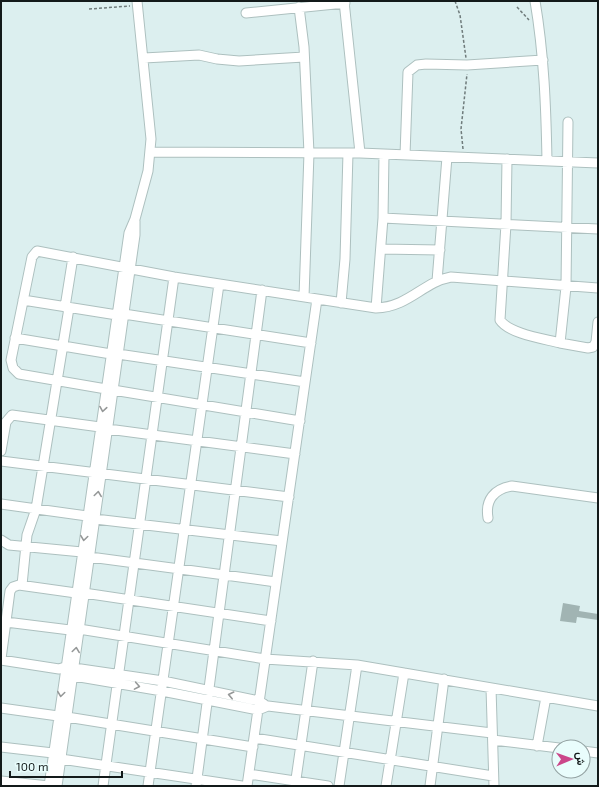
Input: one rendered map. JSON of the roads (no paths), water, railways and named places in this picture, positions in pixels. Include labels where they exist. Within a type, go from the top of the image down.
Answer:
[{"type":"street","points":[[535,1],[547,104],[547,162]]},
{"type":"street","points":[[246,13],[344,2],[360,153]]},
{"type":"street","points":[[1,781],[49,786],[57,756],[63,716],[67,671],[75,629],[127,268],[136,230],[135,219],[148,171],[151,139],[138,3]]},
{"type":"street","points":[[299,7],[304,57],[310,153],[304,297]]},
{"type":"street","points":[[144,58],[199,55],[217,59],[239,60],[304,57]]},
{"type":"street","points":[[405,155],[408,72],[417,65],[467,65],[543,60]]},
{"type":"street","points":[[560,343],[566,287],[568,122]]},
{"type":"street","points":[[150,152],[360,153],[446,158],[464,157],[547,162],[598,163]]},
{"type":"street","points":[[341,303],[346,259],[348,153]]},
{"type":"street","points":[[376,308],[383,218],[384,154]]},
{"type":"street","points":[[437,281],[446,158]]},
{"type":"street","points":[[507,159],[506,224],[500,314],[503,324],[536,337],[588,348],[593,347],[596,342],[598,322]]},
{"type":"street","points":[[383,218],[598,229]]},
{"type":"street","points":[[381,249],[440,250]]},
{"type":"street","points":[[300,421],[15,372],[12,368],[11,360],[32,256],[35,252],[42,251],[174,277],[376,308],[401,303],[437,281],[455,277],[502,280],[566,287],[598,288]]},
{"type":"street","points":[[22,585],[27,535],[36,509],[63,346],[73,257]]},
{"type":"street","points":[[103,786],[174,277]]},
{"type":"street","points":[[148,786],[218,284]]},
{"type":"street","points":[[196,783],[262,290]]},
{"type":"street","points":[[247,786],[317,299]]},
{"type":"street","points":[[23,300],[311,343]]},
{"type":"street","points":[[15,338],[305,382]]},
{"type":"street","points":[[1,451],[6,422],[9,417],[15,415],[295,454]]},
{"type":"street","points":[[1,461],[289,497]]},
{"type":"street","points":[[488,518],[488,503],[491,496],[504,487],[512,486],[598,498]]},
{"type":"street","points":[[1,504],[184,530],[282,541]]},
{"type":"street","points":[[1,540],[9,545],[276,582]]},
{"type":"street","points":[[271,621],[129,599],[16,585],[11,589],[1,660],[67,671],[117,683],[208,699],[438,725],[537,746],[551,747]]},
{"type":"street","points":[[6,622],[75,629],[265,659],[357,665],[598,706]]},
{"type":"street","points":[[295,783],[313,661]]},
{"type":"street","points":[[339,786],[357,665]]},
{"type":"street","points":[[67,671],[119,674],[163,681],[209,690],[259,705]]},
{"type":"street","points":[[386,786],[404,672]]},
{"type":"street","points":[[430,786],[444,679]]},
{"type":"street","points":[[491,688],[494,786]]},
{"type":"street","points":[[537,746],[546,697]]},
{"type":"street","points":[[1,708],[63,716],[253,747]]},
{"type":"street","points":[[254,738],[494,776]]},
{"type":"street","points":[[1,747],[150,772],[196,783],[242,786]]},
{"type":"street","points":[[57,756],[57,786]]},
{"type":"street","points":[[249,774],[295,783],[328,786]]}]
